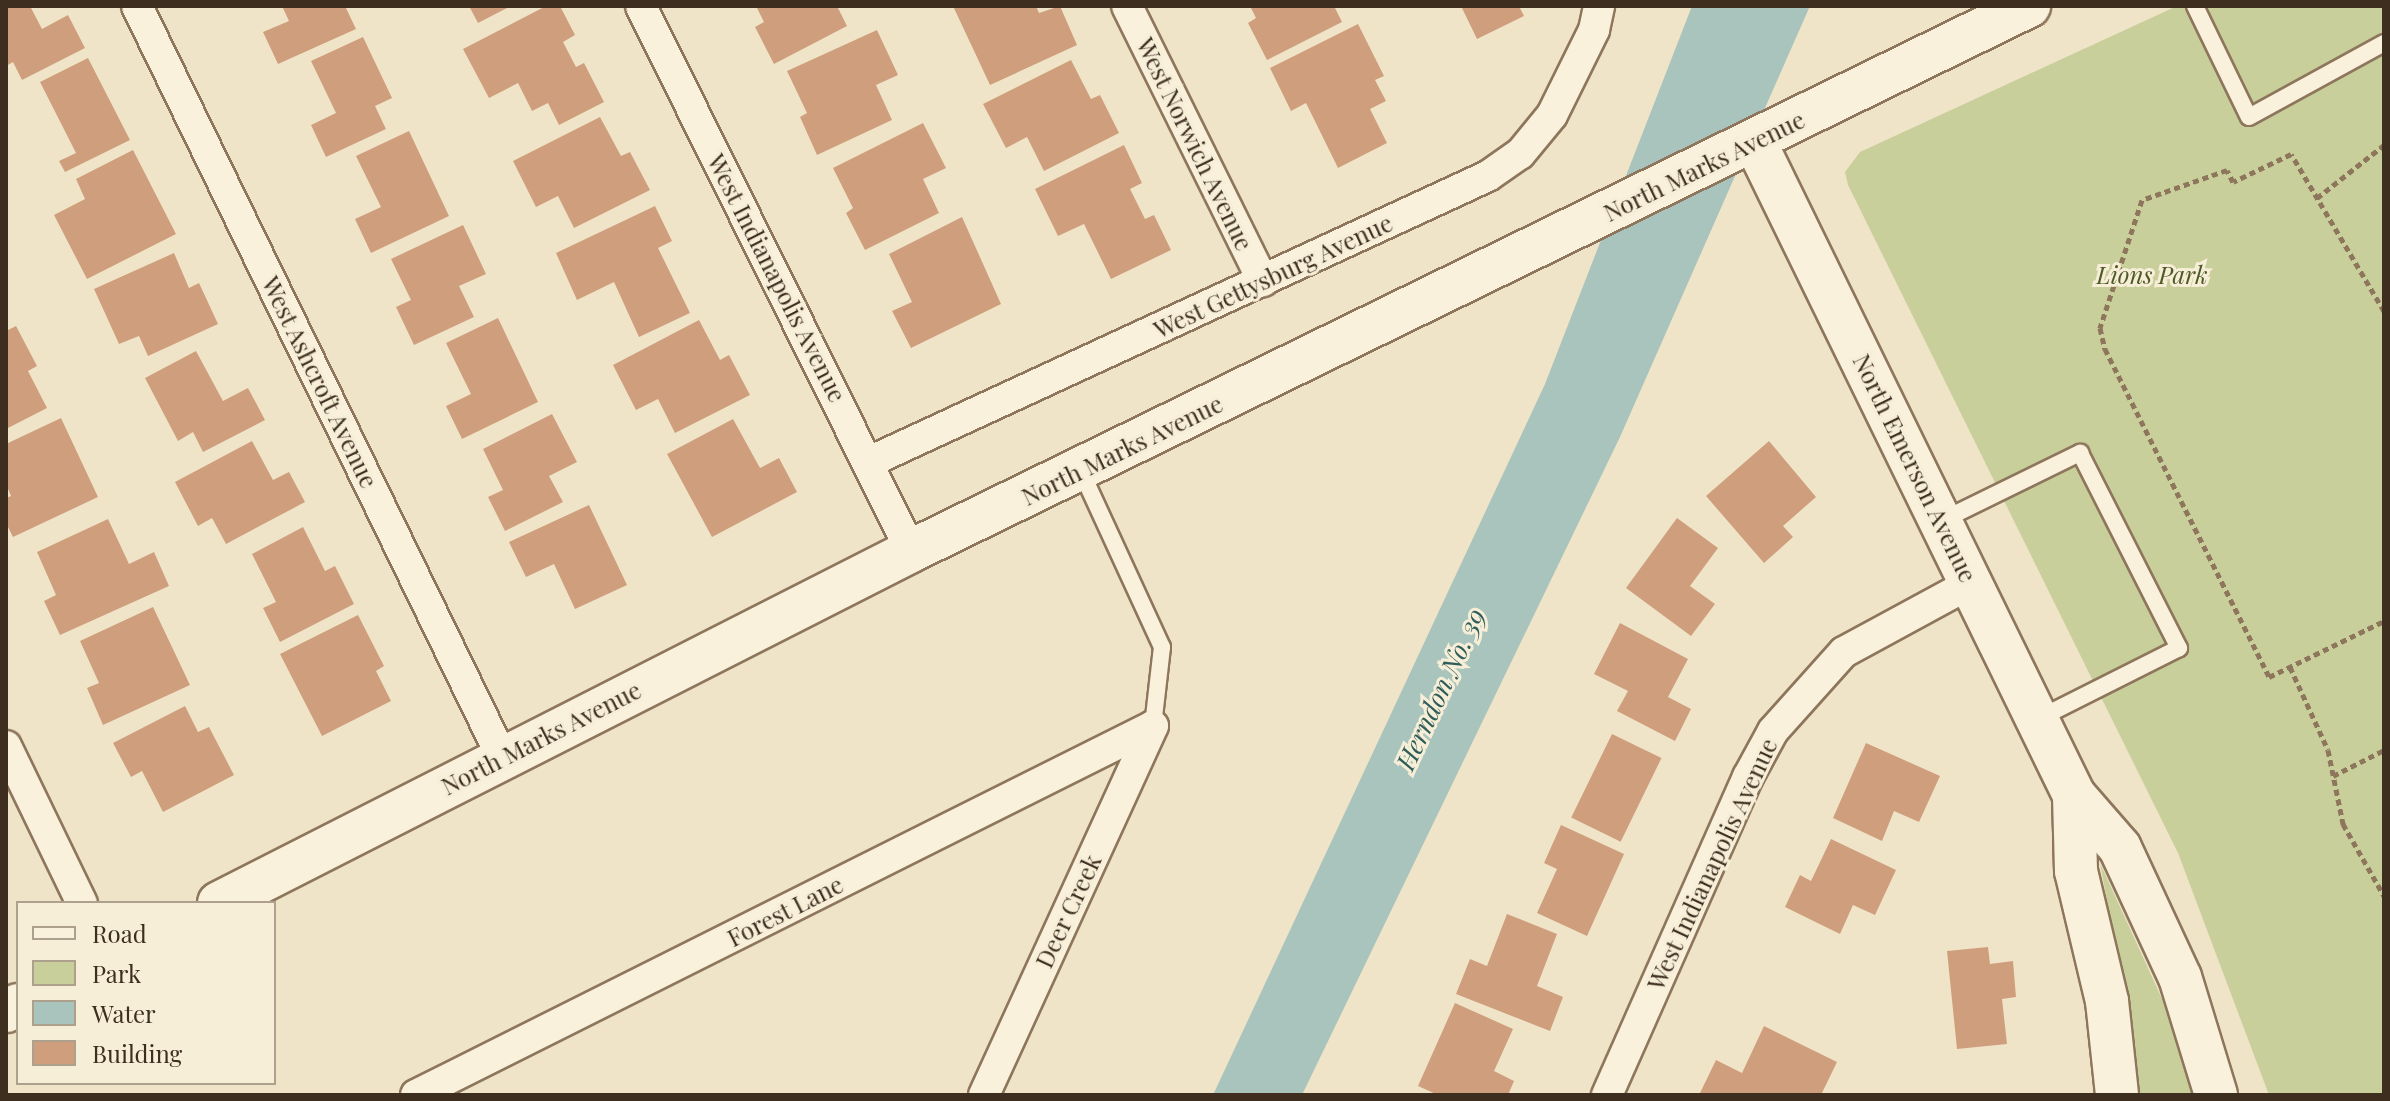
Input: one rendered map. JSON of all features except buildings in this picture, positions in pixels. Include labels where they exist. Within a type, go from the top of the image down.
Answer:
[{"type":"main road","name":"North Marks Avenue","points":[[223,901],[911,551],[2029,6]]},
{"type":"main road","name":"North Emerson Avenue","points":[[1755,142],[2074,795],[2120,848],[2180,977],[2216,1095]]},
{"type":"main road","name":"North Emerson Avenue","points":[[2074,795],[2076,871],[2107,1001],[2117,1095]]},
{"type":"street","name":"West Ashcroft Avenue","points":[[137,6],[502,757]]},
{"type":"street","name":"West Indianapolis Avenue","points":[[641,6],[911,551]]},
{"type":"street","name":"West Norwich Avenue","points":[[1127,6],[1263,281]]},
{"type":"street","name":"West Gettysburg Avenue","points":[[869,462],[1488,176],[1520,154],[1552,115],[1594,30],[1599,6]]},
{"type":"street","name":"West Indianapolis Avenue","points":[[1607,1095],[1748,777],[1773,731],[1844,652],[1971,583]]},
{"type":"street","name":"Forest Lane","points":[[416,1095],[1153,726]]},
{"type":"street","name":"Deer Creek","points":[[984,1095],[1153,726]]},
{"type":"street","points":[[6,746],[81,901]]},
{"type":"lane","points":[[2195,6],[2249,117],[2384,43]]},
{"type":"lane","points":[[1941,521],[2080,453],[2179,648],[2036,719]]},
{"type":"lane","points":[[1081,470],[1162,647],[1153,726]]},
{"type":"path","points":[[2317,198],[2384,145]]},
{"type":"path","points":[[2384,311],[2291,154],[2233,182],[2227,170],[2142,200],[2100,328],[2105,349],[2269,677],[2384,621]]},
{"type":"path","points":[[2290,667],[2328,750],[2343,824],[2384,896]]},
{"type":"path","points":[[2333,776],[2384,750]]},
{"type":"green space","name":"Lions Park","points":[[2177,6],[2384,6],[2384,1095],[2269,1095],[2178,853],[1848,185],[1845,172],[1860,152]]},
{"type":"green space","points":[[2100,863],[2168,1012],[2194,1095],[2134,1095],[2132,1036]]},
{"type":"water","name":"Herndon No. 39","points":[[1692,6],[1810,6],[1620,437],[1302,1095],[1213,1095],[1545,384]]}]
